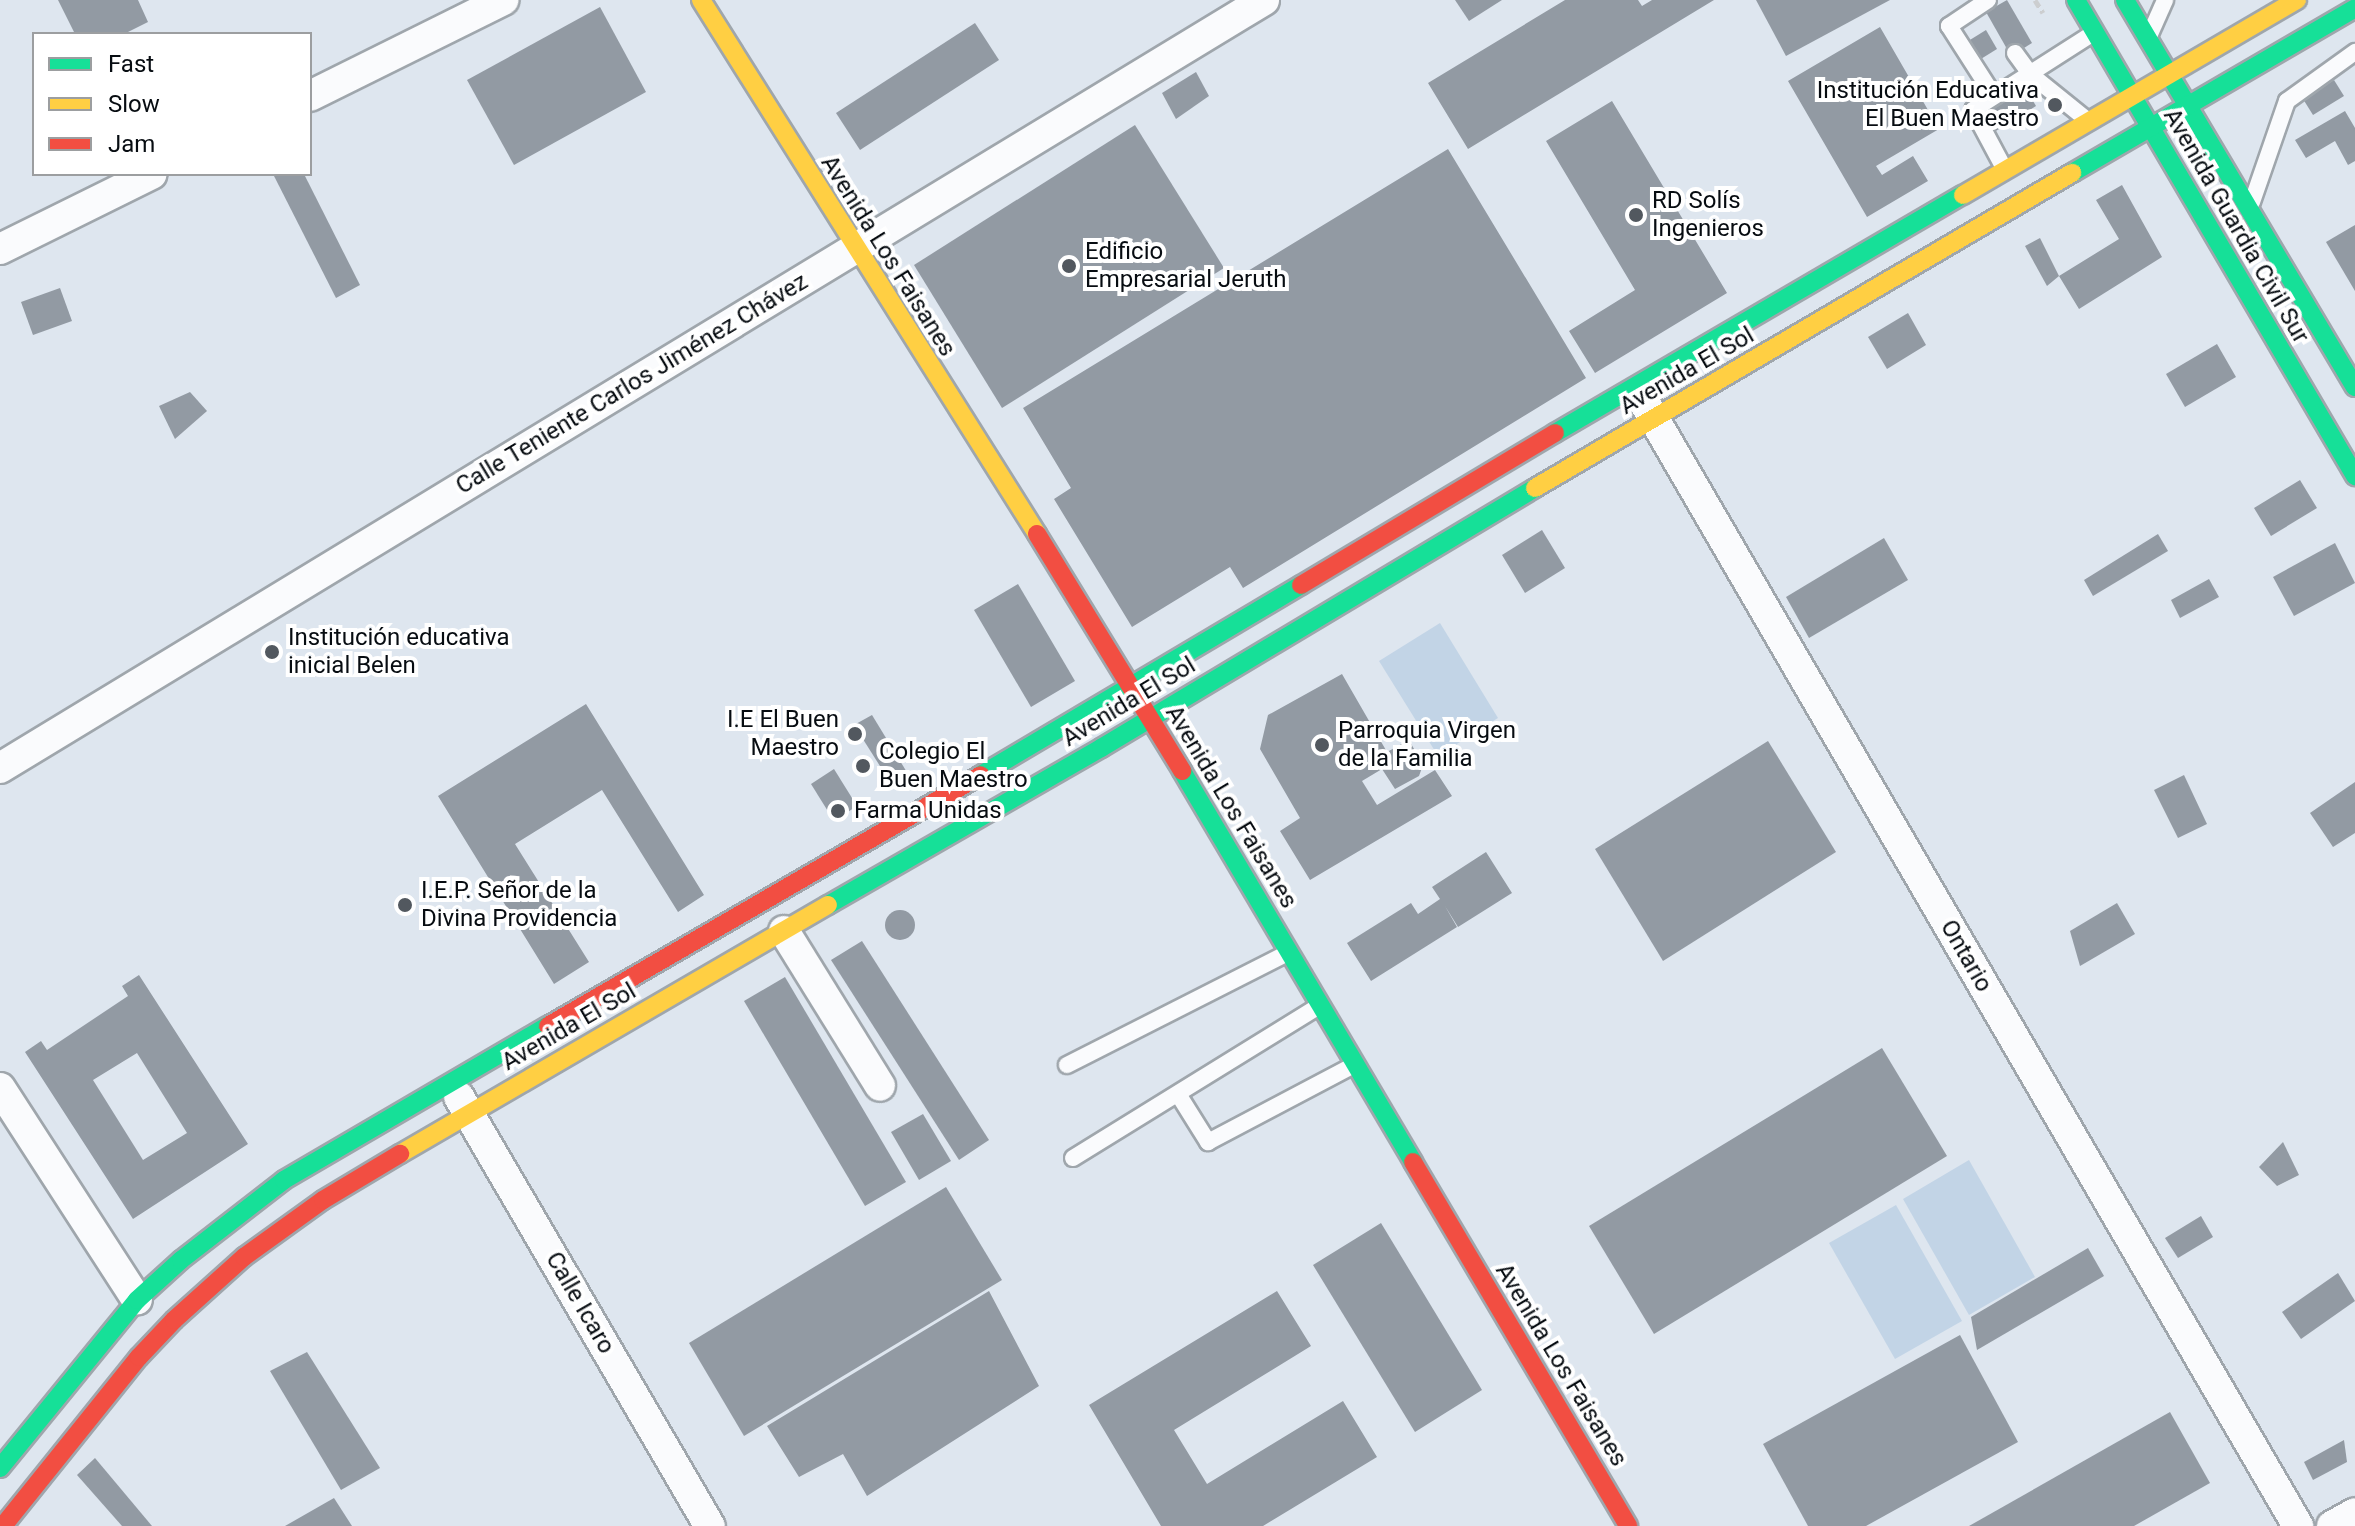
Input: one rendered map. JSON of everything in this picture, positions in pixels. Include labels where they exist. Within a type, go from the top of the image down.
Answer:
[{"type":"main road","name":"Avenida Los Faisanes","points":[[701,0],[1132,686],[1628,1526]]},
{"type":"main road","name":"Avenida Guardia Civil Sur","points":[[2076,0],[2355,476]]},
{"type":"main road","name":"Avenida Guardia Civil Sur","points":[[2125,0],[2186,108],[2355,387]]},
{"type":"main road","name":"Avenida El Sol","points":[[0,1468],[137,1300],[181,1260],[284,1180],[1132,686],[1634,386],[2297,0]]},
{"type":"main road","name":"Avenida El Sol","points":[[3,1526],[139,1357],[210,1286],[323,1200],[2355,8]]},
{"type":"main road","points":[[1981,186],[1998,219]]},
{"type":"street","points":[[312,95],[503,0]]},
{"type":"street","name":"Calle Teniente Carlos Jiménez Chávez","points":[[0,768],[1264,0]]},
{"type":"street","points":[[0,249],[148,176]]},
{"type":"street","name":"Ontario","points":[[1634,386],[2298,1526]]},
{"type":"street","points":[[784,931],[880,1086]]},
{"type":"street","name":"Calle Icaro","points":[[450,1082],[710,1526]]},
{"type":"street","points":[[0,1088],[137,1300]]},
{"type":"street","points":[[2332,1526],[2355,1513]]},
{"type":"lane","points":[[2148,39],[2165,0]]},
{"type":"lane","points":[[1987,4],[1949,26],[1994,96]]},
{"type":"lane","points":[[2006,171],[1973,110],[2095,32]]},
{"type":"lane","points":[[2249,211],[2287,101],[2355,52]]},
{"type":"lane","points":[[2015,53],[2030,74],[2090,122]]},
{"type":"lane","points":[[1067,1065],[1289,952]]},
{"type":"lane","points":[[1073,1158],[1321,1005]]},
{"type":"lane","points":[[1178,1094],[1208,1142],[1355,1064]]},
{"type":"shaded area","points":[[1440,623],[1498,718],[1438,756],[1379,661]]},
{"type":"shaded area","points":[[1969,1160],[2035,1277],[1969,1315],[1903,1199]]},
{"type":"shaded area","points":[[1896,1205],[1962,1321],[1895,1359],[1829,1243]]},
{"type":"building","points":[[58,0],[138,0],[148,22],[128,32],[74,32]]},
{"type":"building","points":[[1455,0],[1502,0],[1469,21]]},
{"type":"building","points":[[1565,0],[1638,0],[1642,6],[1652,0],[1714,0],[1468,149],[1428,83]]},
{"type":"building","points":[[1756,0],[1890,0],[1786,56]]},
{"type":"building","points":[[2007,0],[2032,43],[2011,56],[1986,12]]},
{"type":"building","points":[[600,7],[646,92],[514,165],[467,80]]},
{"type":"building","points":[[975,23],[999,60],[860,150],[836,113]]},
{"type":"building","points":[[1880,27],[1939,129],[1876,166],[1882,175],[1913,156],[1928,181],[1867,217],[1788,81]]},
{"type":"building","points":[[1986,30],[1997,49],[1976,62],[1965,43]]},
{"type":"building","points":[[1196,72],[1209,96],[1176,119],[1162,93]]},
{"type":"building","points":[[2334,80],[2344,96],[2313,115],[2303,99]]},
{"type":"building","points":[[2024,86],[2036,106],[1991,134],[1979,114]]},
{"type":"building","name":"RD Solís Ingenieros","points":[[1612,101],[1727,293],[1595,373],[1569,331],[1635,290],[1546,141]]},
{"type":"building","points":[[2345,111],[2355,128],[2355,161],[2348,165],[2335,141],[2306,158],[2295,140]]},
{"type":"building","name":"Edificio Empresarial Jeruth","points":[[1135,125],[1224,268],[1002,408],[914,265]]},
{"type":"building","points":[[1448,149],[1586,378],[1243,588],[1230,567],[1132,627],[1054,499],[1071,488],[1023,408]]},
{"type":"building","points":[[274,176],[305,176],[360,285],[336,298]]},
{"type":"building","points":[[2122,185],[2162,257],[2079,309],[2059,276],[2119,239],[2096,200]]},
{"type":"building","points":[[2355,225],[2355,291],[2326,242]]},
{"type":"building","points":[[2040,238],[2059,276],[2047,286],[2025,246]]},
{"type":"building","points":[[60,288],[72,321],[33,335],[21,302]]},
{"type":"building","points":[[1908,313],[1926,345],[1887,369],[1868,337]]},
{"type":"building","points":[[2217,344],[2236,377],[2185,407],[2166,374]]},
{"type":"building","points":[[190,392],[207,411],[175,439],[159,406]]},
{"type":"building","points":[[2300,480],[2317,508],[2271,536],[2254,508]]},
{"type":"building","points":[[1542,530],[1565,568],[1525,593],[1502,555]]},
{"type":"building","points":[[2158,534],[2168,551],[2093,596],[2084,580]]},
{"type":"building","points":[[1884,538],[1908,580],[1809,638],[1786,597]]},
{"type":"building","points":[[2335,543],[2355,583],[2294,616],[2273,577]]},
{"type":"building","points":[[2209,579],[2219,597],[2180,618],[2171,600]]},
{"type":"building","points":[[1018,584],[1075,681],[1031,707],[974,610]]},
{"type":"building","name":"Parroquia Virgen de la Familia","points":[[1342,674],[1387,752],[1409,740],[1423,765],[1419,776],[1395,789],[1382,769],[1362,781],[1377,805],[1435,770],[1452,796],[1310,880],[1280,831],[1300,818],[1260,749],[1268,715]]},
{"type":"building","points":[[586,704],[704,895],[678,912],[602,790],[515,844],[589,962],[554,984],[438,796]]},
{"type":"building","points":[[872,715],[908,774],[892,785],[854,725]]},
{"type":"building","points":[[1768,741],[1836,852],[1663,961],[1595,849]]},
{"type":"building","points":[[834,769],[857,806],[834,821],[811,784]]},
{"type":"building","points":[[2184,775],[2207,824],[2178,838],[2154,790]]},
{"type":"building","points":[[2355,782],[2355,833],[2333,847],[2310,813]]},
{"type":"building","points":[[1486,852],[1512,893],[1458,927],[1445,906],[1457,927],[1371,981],[1347,943],[1411,903],[1418,914],[1440,899],[1432,887]]},
{"type":"building","points":[[2117,903],[2135,934],[2080,966],[2070,931]]},
{"type":"building","points":[[900,910],[911,914],[915,925],[911,936],[900,940],[889,936],[885,925],[889,914]]},
{"type":"building","points":[[862,941],[989,1140],[959,1160],[831,960]]},
{"type":"building","points":[[139,975],[248,1144],[133,1219],[25,1052],[41,1041],[47,1050],[128,996],[122,986]],"holes":[[[137,1053],[187,1133],[143,1160],[93,1080]]]},
{"type":"building","points":[[785,977],[906,1182],[865,1206],[744,1001]]},
{"type":"building","points":[[1882,1048],[1947,1156],[1654,1334],[1589,1226]]},
{"type":"building","points":[[923,1114],[951,1161],[919,1180],[891,1132]]},
{"type":"building","points":[[2283,1142],[2299,1175],[2277,1186],[2259,1167]]},
{"type":"building","points":[[946,1187],[1002,1280],[744,1436],[689,1343]]},
{"type":"building","points":[[2201,1216],[2213,1237],[2178,1258],[2165,1238]]},
{"type":"building","points":[[1381,1223],[1482,1390],[1415,1432],[1313,1265]]},
{"type":"building","points":[[2088,1248],[2104,1276],[1977,1350],[1971,1317]]},
{"type":"building","points":[[2338,1273],[2355,1301],[2301,1339],[2282,1312]]},
{"type":"building","points":[[989,1291],[1039,1386],[867,1496],[843,1454],[799,1477],[767,1426]]},
{"type":"building","points":[[1277,1291],[1311,1346],[1174,1430],[1207,1484],[1343,1401],[1377,1457],[1263,1526],[1161,1526],[1089,1405]]},
{"type":"building","points":[[1960,1335],[2018,1442],[1866,1526],[1808,1526],[1763,1444]]},
{"type":"building","points":[[307,1352],[380,1468],[341,1490],[270,1371]]},
{"type":"building","points":[[2170,1412],[2210,1483],[2134,1526],[1969,1526]]},
{"type":"building","points":[[2344,1440],[2347,1462],[2313,1480],[2304,1462]]},
{"type":"building","points":[[95,1458],[152,1526],[122,1526],[77,1475]]},
{"type":"building","points":[[334,1498],[352,1526],[285,1526]]},
{"type":"traffic: fast","points":[[2076,0],[2355,476]]},
{"type":"traffic: fast","points":[[2125,0],[2355,387]]},
{"type":"traffic: fast","points":[[2072,173],[2355,8]]},
{"type":"traffic: fast","points":[[1555,433],[1963,195]]},
{"type":"traffic: fast","points":[[828,905],[1101,748],[1535,488]]},
{"type":"traffic: fast","points":[[981,775],[1301,585]]},
{"type":"traffic: fast","points":[[1182,771],[1413,1162]]},
{"type":"traffic: fast","points":[[0,1468],[137,1300],[181,1260],[284,1180],[548,1026]]},
{"type":"traffic: slow","points":[[701,0],[1037,534]]},
{"type":"traffic: slow","points":[[1963,195],[2297,0]]},
{"type":"traffic: slow","points":[[1535,488],[2072,173]]},
{"type":"traffic: slow","points":[[400,1154],[828,905]]},
{"type":"traffic: jam","points":[[1301,585],[1555,433]]},
{"type":"traffic: jam","points":[[1037,534],[1182,771]]},
{"type":"traffic: jam","points":[[548,1026],[981,775]]},
{"type":"traffic: jam","points":[[3,1526],[139,1357],[174,1320],[244,1257],[323,1200],[400,1154]]},
{"type":"traffic: jam","points":[[1413,1162],[1628,1526]]},
{"type":"place","name":"Institución Educativa El Buen Maestro","points":[[2055,105]]},
{"type":"place","name":"RD Solís Ingenieros","points":[[1636,215]]},
{"type":"place","name":"Edificio Empresarial Jeruth","points":[[1069,266]]},
{"type":"place","name":"Institución educativa inicial Belen","points":[[272,652]]},
{"type":"place","name":"I.E El Buen Maestro","points":[[855,734]]},
{"type":"place","name":"Parroquia Virgen de la Familia","points":[[1322,745]]},
{"type":"place","name":"Colegio El Buen Maestro","points":[[863,766]]},
{"type":"place","name":"Farma Unidas","points":[[838,811]]},
{"type":"place","name":"I.E.P. Señor de la Divina Providencia","points":[[405,905]]}]
